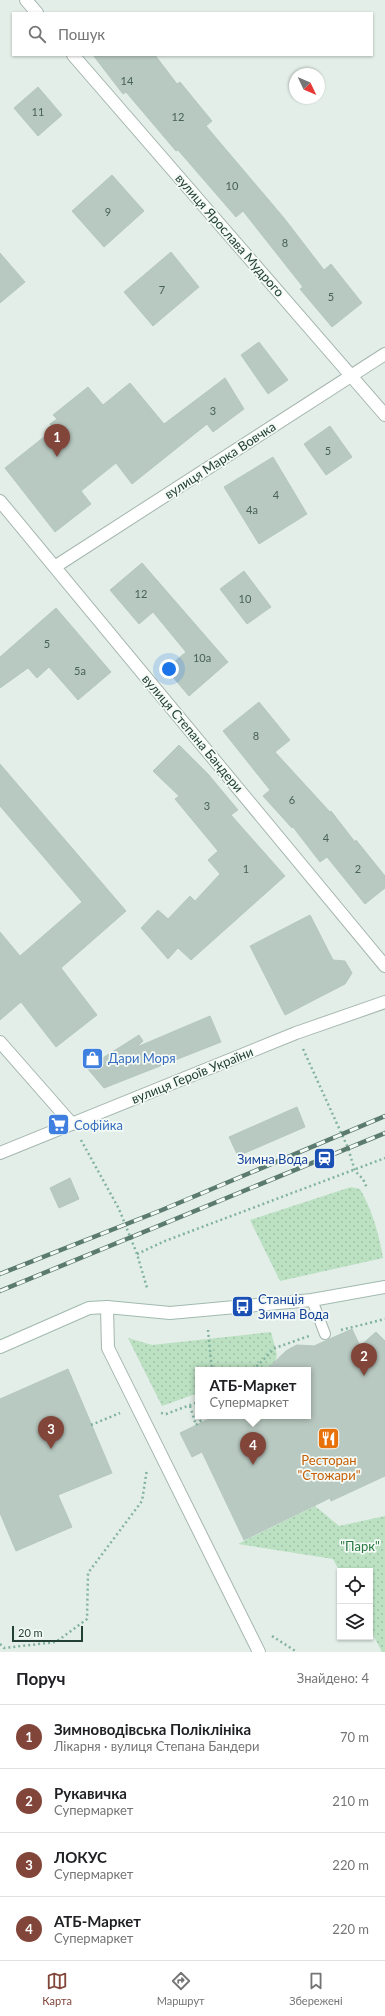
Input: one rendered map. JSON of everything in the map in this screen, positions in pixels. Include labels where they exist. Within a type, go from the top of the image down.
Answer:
[{"type":"street","points":[[26,0],[36,12]]},
{"type":"street","name":"вулиця Ярослава Мудрого","points":[[75,56],[385,415]]},
{"type":"street","name":"вулиця Марка Вовчка","points":[[56,566],[385,354]]},
{"type":"street","name":"вулиця Степана Бандери","points":[[0,501],[56,566],[385,966]]},
{"type":"street","name":"вулиця Героїв України","points":[[0,1153],[296,1033],[385,1002]]},
{"type":"street","points":[[0,1042],[72,1124]]},
{"type":"street","points":[[0,1347],[89,1308],[107,1306],[170,1313],[312,1300],[385,1287]]},
{"type":"street","points":[[107,1306],[108,1348],[259,1652]]},
{"type":"lane","points":[[312,1300],[325,1334]]},
{"type":"path","points":[[296,1033],[348,1148],[355,1171],[363,1179],[367,1188]]},
{"type":"path","points":[[72,1124],[119,1209],[147,1288]]},
{"type":"path","points":[[136,1254],[165,1241],[355,1171],[385,1158]]},
{"type":"path","points":[[208,1330],[212,1367]]},
{"type":"path","points":[[190,1406],[196,1425],[203,1419]]},
{"type":"path","points":[[0,1644],[4,1648],[56,1642],[87,1620],[88,1573],[142,1501],[147,1464]]},
{"type":"green space","points":[[351,1187],[360,1189],[368,1205],[377,1231],[383,1258],[280,1281],[250,1220]]},
{"type":"green space","points":[[271,1332],[277,1355],[274,1367],[195,1367],[195,1394],[162,1406],[128,1338],[152,1345]]},
{"type":"green space","name":"\"Парк\"","points":[[315,1506],[339,1526],[385,1516],[385,1652],[382,1652],[373,1635],[373,1568],[338,1568],[333,1559],[238,1544]]},
{"type":"building","points":[[94,56],[156,56],[177,84],[180,82],[212,121],[206,126],[284,218],[324,270],[331,264],[362,303],[332,327],[300,289],[303,287],[243,211],[236,217],[178,150],[176,151],[126,92],[123,94]]},
{"type":"building","points":[[38,87],[62,115],[38,136],[14,108]]},
{"type":"building","points":[[112,175],[144,211],[104,247],[72,211]]},
{"type":"building","points":[[171,252],[199,287],[153,326],[124,292]]},
{"type":"building","points":[[0,253],[25,282],[0,303]]},
{"type":"building","points":[[259,342],[288,380],[268,394],[241,355]]},
{"type":"building","points":[[225,378],[244,409],[213,432],[207,424],[132,484],[116,463],[81,491],[91,504],[55,532],[5,468],[54,429],[50,424],[57,419],[53,415],[88,387],[103,405],[130,383],[164,424]]},
{"type":"building","points":[[330,426],[352,457],[326,475],[304,444]]},
{"type":"building","points":[[273,457],[307,514],[259,544],[224,487]]},
{"type":"building","points":[[142,563],[228,662],[189,696],[166,669],[186,652],[153,612],[139,624],[110,590]]},
{"type":"building","points":[[244,571],[271,607],[247,624],[220,589]]},
{"type":"building","points":[[56,608],[111,672],[78,700],[49,667],[37,678],[28,668],[0,688],[0,657]]},
{"type":"building","points":[[259,702],[290,740],[275,752],[330,812],[331,811],[355,842],[356,840],[385,876],[385,888],[365,904],[327,857],[320,862],[293,827],[292,828],[263,796],[270,790],[223,731]]},
{"type":"building","points":[[179,745],[208,774],[238,810],[231,815],[285,876],[191,960],[178,948],[168,959],[141,928],[158,910],[168,919],[190,896],[195,901],[220,874],[208,860],[218,851],[175,799],[179,796],[153,771]]},
{"type":"building","points":[[0,764],[126,911],[61,968],[97,1015],[56,1047],[21,1002],[0,1020],[0,932],[20,956],[82,902],[0,806]]},
{"type":"building","points":[[310,915],[333,960],[345,961],[352,973],[345,984],[285,1015],[250,946]]},
{"type":"building","points":[[210,1016],[221,1042],[104,1088],[87,1068],[139,1035],[143,1041],[137,1047]]},
{"type":"building","points":[[297,1107],[305,1127],[238,1156],[229,1137]]},
{"type":"building","points":[[70,1178],[79,1199],[59,1208],[50,1188]]},
{"type":"building","points":[[352,1329],[360,1346],[376,1332],[385,1341],[385,1476],[331,1501],[330,1498],[244,1540],[202,1452],[192,1457],[180,1433],[209,1419],[311,1419],[311,1367],[269,1367],[286,1351],[297,1345],[314,1346]]},
{"type":"building","points":[[68,1369],[112,1473],[58,1495],[72,1527],[16,1551],[0,1513],[0,1399]]},
{"type":"railway","points":[[0,1274],[162,1210],[385,1116]]},
{"type":"railway","points":[[0,1291],[385,1133]]},
{"type":"place","name":"Зимноводівська Поліклініка","points":[[57,457]]},
{"type":"place","name":"Дари Моря","points":[[93,1058]]},
{"type":"place","name":"Софійка","points":[[59,1125]]},
{"type":"place","name":"Зимна Вода","points":[[324,1159]]},
{"type":"place","name":"Станція Зимна Вода","points":[[242,1306]]},
{"type":"place","name":"Рукавичка","points":[[364,1376]]},
{"type":"place","name":"Ресторан \"Стожари\"","points":[[329,1438]]},
{"type":"place","name":"ЛОКУС","points":[[51,1449]]},
{"type":"place","name":"АТБ-Маркет","points":[[253,1465]]}]
